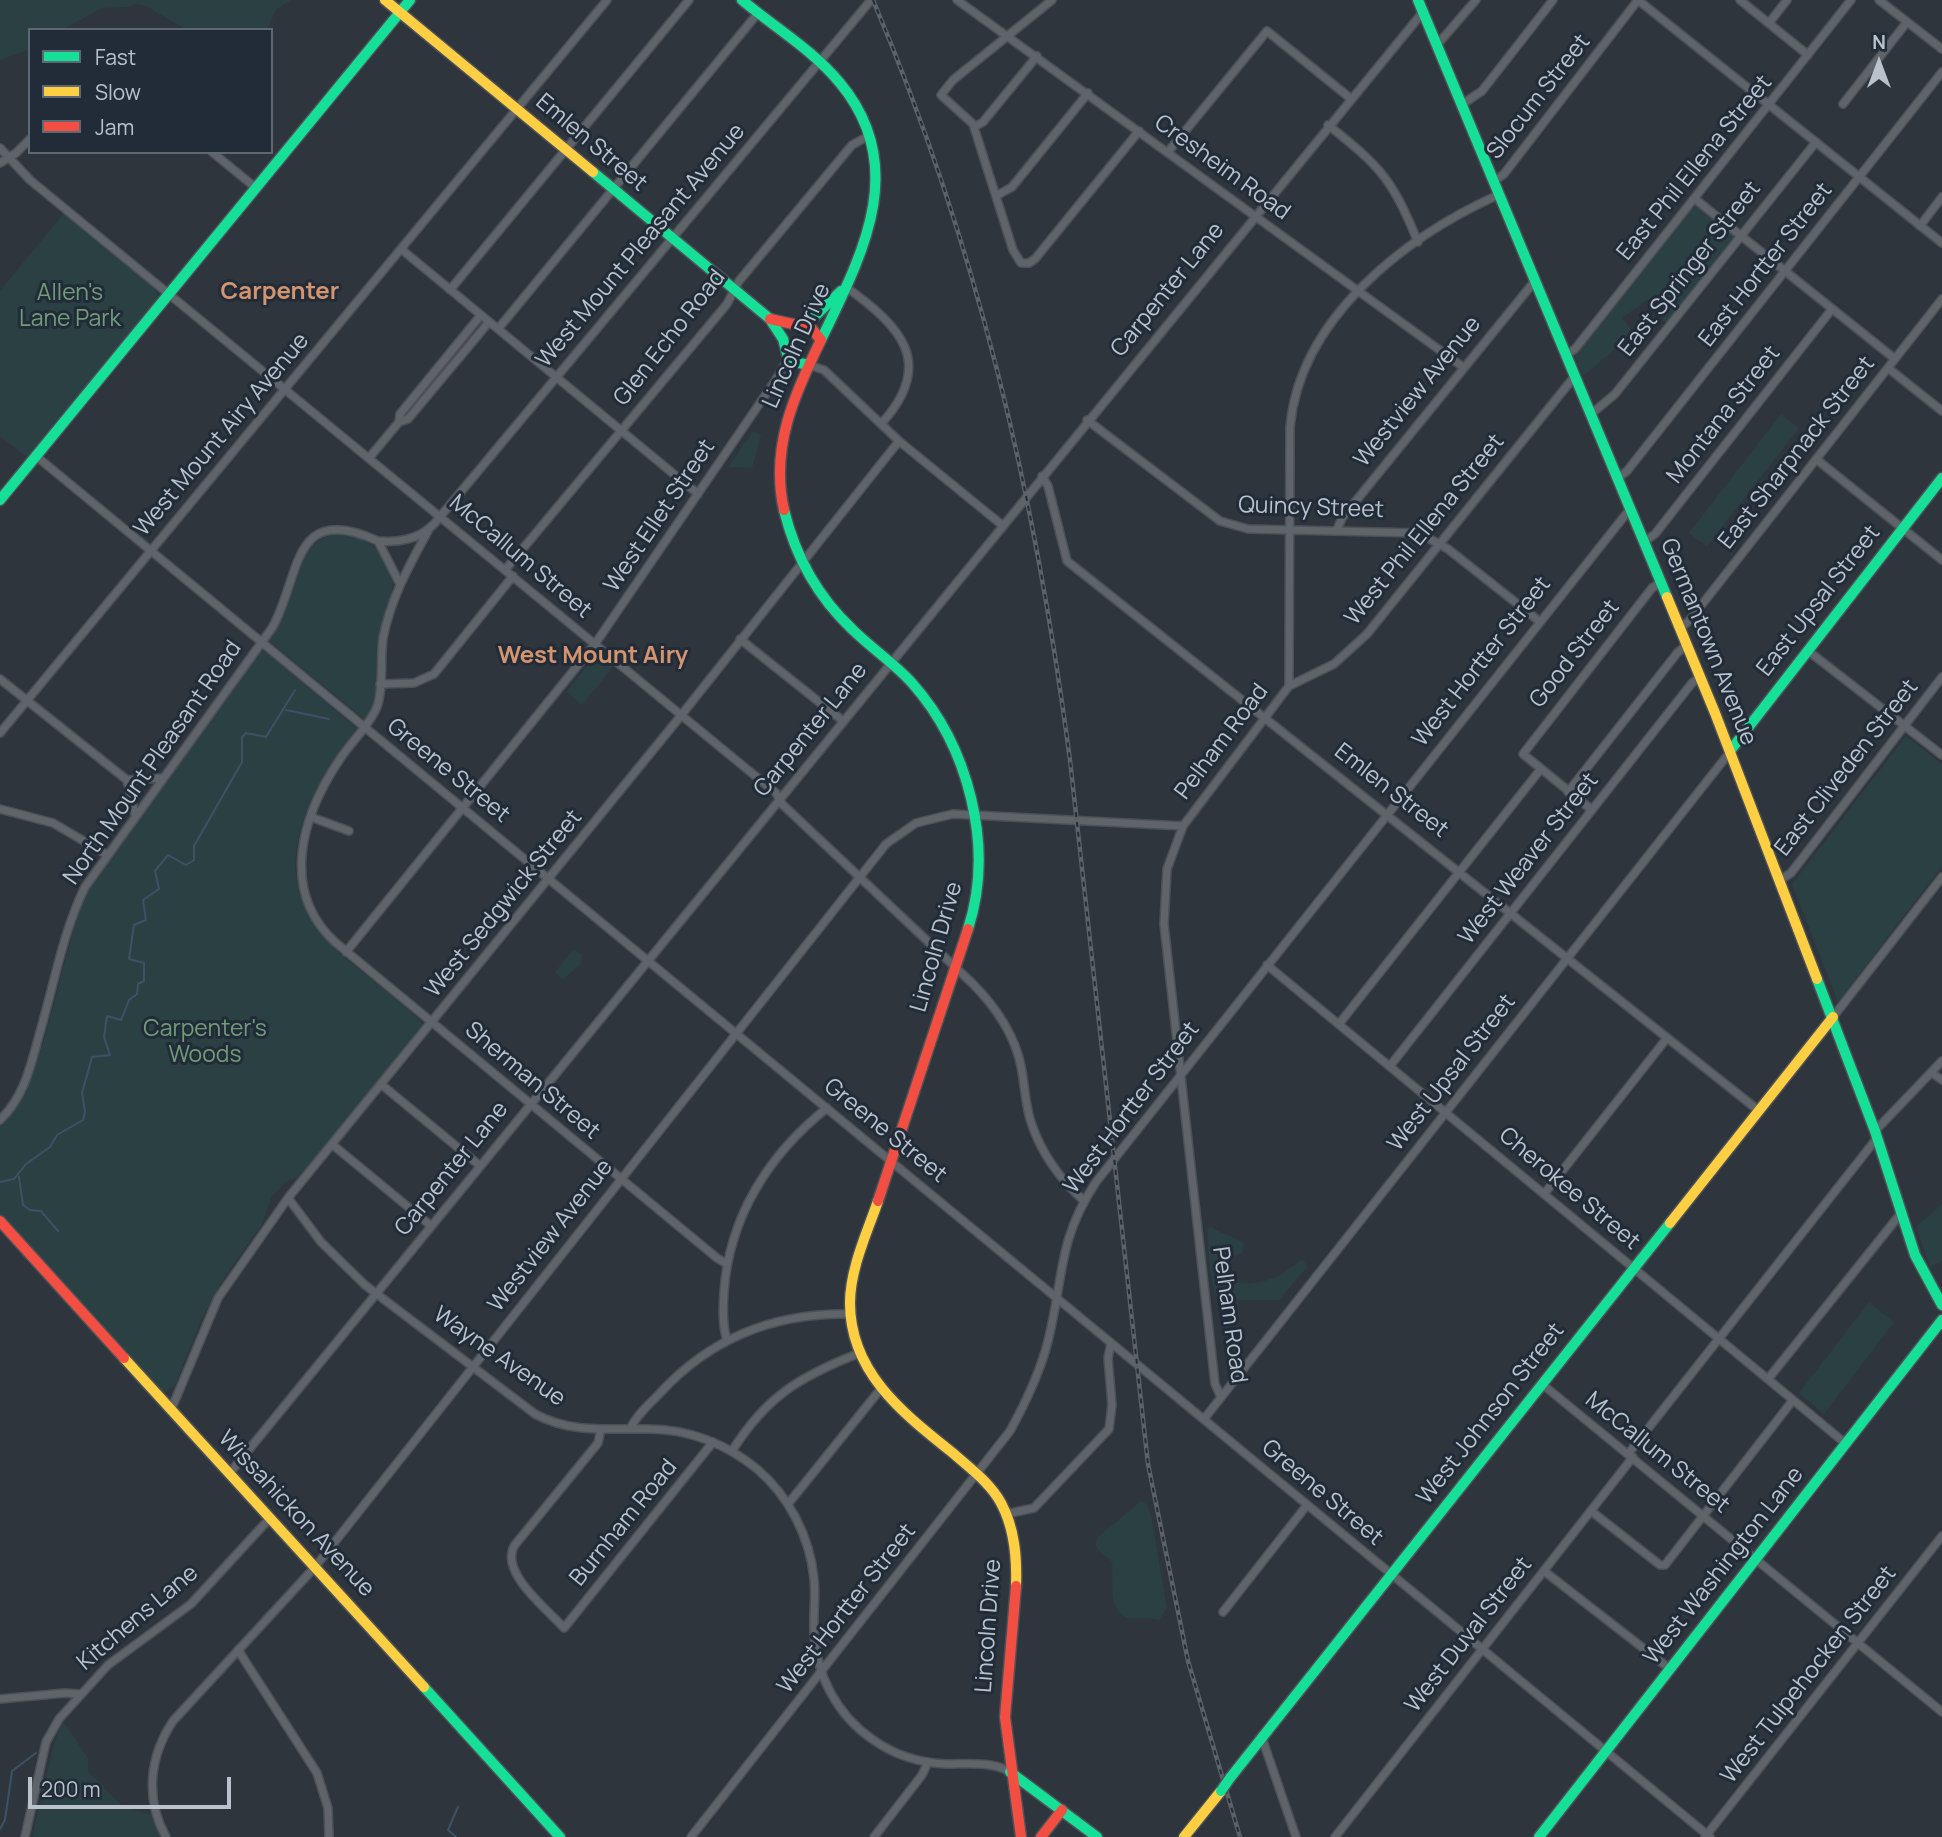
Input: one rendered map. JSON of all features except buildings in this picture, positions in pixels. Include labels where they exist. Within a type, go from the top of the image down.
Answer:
[{"type":"main road","name":"Emlen Street","points":[[385,0],[770,319],[786,346],[788,359]]},
{"type":"main road","points":[[0,500],[410,0]]},
{"type":"main road","name":"Lincoln Drive","points":[[742,0],[819,63],[851,97],[870,135],[878,171],[875,213],[846,287],[788,415],[779,468],[786,522],[802,562],[834,610],[891,662],[921,694],[947,733],[963,768],[975,814],[978,851],[977,887],[970,923],[852,1279],[849,1314],[857,1354],[879,1391],[978,1474],[1006,1514],[1014,1536],[1016,1560],[1006,1681],[1010,1772],[1021,1837]]},
{"type":"main road","name":"Germantown Avenue","points":[[1418,0],[1730,751],[1833,1017],[1920,1267],[1942,1305]]},
{"type":"main road","points":[[786,346],[788,336],[795,327],[812,319],[846,287]]},
{"type":"main road","name":"Emlen Street","points":[[770,319],[795,327],[811,328],[821,340]]},
{"type":"main road","points":[[788,359],[794,365],[809,365]]},
{"type":"main road","name":"East Upsal Street","points":[[1730,751],[1942,478]]},
{"type":"main road","name":"West Johnson Street","points":[[1184,1837],[1833,1017]]},
{"type":"main road","name":"Wissahickon Avenue","points":[[0,1221],[561,1837]]},
{"type":"main road","name":"West Washington Lane","points":[[1539,1837],[1942,1320]]},
{"type":"main road","name":"Wayne Avenue","points":[[1010,1772],[1097,1837]]},
{"type":"main road","points":[[1041,1837],[1062,1811]]},
{"type":"street","name":"West Mount Airy Avenue","points":[[0,733],[607,0]]},
{"type":"street","points":[[450,289],[690,0]]},
{"type":"street","name":"West Mount Pleasant Avenue","points":[[440,516],[871,0]]},
{"type":"street","name":"Cresheim Road","points":[[957,0],[1463,367]]},
{"type":"street","points":[[1052,0],[953,80],[941,95],[974,127],[1013,250],[1024,264],[1035,259],[1139,131]]},
{"type":"street","points":[[1437,45],[1476,0]]},
{"type":"street","points":[[1461,105],[1482,90],[1553,0]]},
{"type":"street","points":[[1638,0],[1942,243]]},
{"type":"street","name":"Slocum Street","points":[[1492,182],[1504,174],[1638,0]]},
{"type":"street","points":[[1740,0],[1808,55]]},
{"type":"street","points":[[1769,23],[1787,0]]},
{"type":"street","name":"East Phil Ellena Street","points":[[1565,355],[1575,349],[1851,0]]},
{"type":"street","points":[[1879,0],[1942,49]]},
{"type":"street","name":"Carpenter Lane","points":[[229,1474],[1254,215],[1423,12]]},
{"type":"street","points":[[498,329],[758,13]]},
{"type":"street","points":[[1843,104],[1907,22]]},
{"type":"street","points":[[1168,152],[1266,31],[1350,98]]},
{"type":"street","points":[[974,127],[983,122],[1037,56]]},
{"type":"street","name":"East Hortter Street","points":[[1617,479],[1785,272],[1942,72]]},
{"type":"street","points":[[996,196],[1012,187],[1088,93]]},
{"type":"street","points":[[1328,125],[1374,162],[1390,181],[1418,242]]},
{"type":"street","name":"Glen Echo Road","points":[[505,570],[727,304],[735,289],[852,145],[870,135]]},
{"type":"street","points":[[0,163],[28,141]]},
{"type":"street","name":"East Springer Street","points":[[1590,415],[1611,399],[1816,142]]},
{"type":"street","name":"McCallum Street","points":[[0,148],[8,158],[169,293],[776,793],[859,877],[985,996],[1003,1021],[1019,1060],[1035,1134],[1052,1164],[1084,1201]]},
{"type":"street","points":[[214,154],[256,188]]},
{"type":"street","name":"Pelham Road","points":[[1220,1398],[1215,1384],[1181,1074],[1164,899],[1167,869],[1184,826],[1200,799],[1289,686],[1290,427],[1296,391],[1318,342],[1359,291],[1418,242],[1462,212],[1498,195]]},
{"type":"street","points":[[1920,226],[1942,197]]},
{"type":"street","points":[[1695,199],[1895,359]]},
{"type":"street","points":[[401,249],[698,494]]},
{"type":"street","name":"Westview Avenue","points":[[1338,530],[1342,518],[1534,282]]},
{"type":"street","points":[[846,287],[889,321],[906,349],[908,370],[905,388],[898,403],[881,424]]},
{"type":"street","name":"East Sharpnack Street","points":[[1680,628],[1689,621],[1942,299]]},
{"type":"street","name":"Montana Street","points":[[1644,542],[1655,534],[1832,309]]},
{"type":"street","points":[[399,422],[400,414],[481,316]]},
{"type":"street","points":[[369,458],[399,422],[408,419],[489,322]]},
{"type":"street","name":"West Ellet Street","points":[[346,952],[596,644],[788,359]]},
{"type":"street","points":[[809,365],[821,367],[899,441],[1002,525]]},
{"type":"street","points":[[1888,368],[1942,411]]},
{"type":"street","name":"West Phil Ellena Street","points":[[1289,686],[1334,664],[1359,643],[1574,377]]},
{"type":"street","name":"Quincy Street","points":[[1087,420],[1214,519],[1239,528],[1412,531],[1440,542],[1539,621]]},
{"type":"street","name":"West Sedgwick Street","points":[[171,1410],[195,1346],[218,1298],[288,1198],[549,879],[899,441]]},
{"type":"street","name":"Greene Street","points":[[36,456],[1707,1836]]},
{"type":"street","points":[[1816,459],[1942,560]]},
{"type":"street","name":"Emlen Street","points":[[1042,476],[1048,486],[1067,561],[1758,1110]]},
{"type":"street","name":"West Hortter Street","points":[[691,1837],[1010,1431],[1031,1389],[1048,1342],[1063,1251],[1084,1201],[1267,965],[1630,509]]},
{"type":"street","points":[[428,531],[440,516]]},
{"type":"street","name":"North Mount Pleasant Road","points":[[0,1120],[13,1104],[26,1080],[73,913],[107,854],[262,642],[282,610],[296,561],[309,543],[322,534],[339,530],[356,532],[379,541],[403,540],[428,531]]},
{"type":"street","name":"Sherman Street","points":[[428,531],[399,582],[383,640],[376,708],[335,765],[311,817],[300,855],[302,887],[319,926],[346,952],[727,1264]]},
{"type":"street","points":[[379,541],[399,582]]},
{"type":"street","points":[[380,684],[414,683],[434,674],[513,576]]},
{"type":"street","name":"Good Street","points":[[1540,769],[1523,754],[1651,588],[1661,582]]},
{"type":"street","points":[[740,639],[843,721]]},
{"type":"street","points":[[1568,792],[1678,652],[1687,645]]},
{"type":"street","points":[[1807,650],[1942,755]]},
{"type":"street","name":"West Weaver Street","points":[[1390,1066],[1692,683],[1700,677]]},
{"type":"street","name":"East Cliveden Street","points":[[1780,880],[1791,873],[1942,677]]},
{"type":"street","points":[[0,679],[127,780],[135,814]]},
{"type":"street","name":"West Upsal Street","points":[[1204,1419],[1730,751]]},
{"type":"street","points":[[1339,1024],[1540,769],[1592,810]]},
{"type":"street","points":[[127,780],[162,778]]},
{"type":"street","points":[[0,809],[53,823],[107,854]]},
{"type":"street","points":[[975,814],[1184,826]]},
{"type":"street","name":"Westview Avenue","points":[[166,1837],[152,1791],[158,1748],[177,1716],[315,1567],[886,844],[907,827],[934,817],[975,814]]},
{"type":"street","points":[[311,817],[349,831]]},
{"type":"street","points":[[1833,1017],[1942,877]]},
{"type":"street","name":"Cherokee Street","points":[[1267,965],[1846,1443]]},
{"type":"street","points":[[1544,1194],[1667,1038]]},
{"type":"street","name":"West Duval Street","points":[[1335,1837],[1591,1511],[1630,1455],[1876,1135],[1942,1061]]},
{"type":"street","points":[[1933,1073],[1942,1080]]},
{"type":"street","points":[[382,1085],[479,1165]]},
{"type":"street","points":[[727,1340],[723,1311],[727,1264],[739,1223],[760,1181],[787,1144],[827,1108]]},
{"type":"street","points":[[333,1145],[430,1225]]},
{"type":"street","name":"Wayne Avenue","points":[[288,1198],[332,1254],[375,1294],[544,1419],[564,1426],[672,1430],[713,1442],[732,1451],[757,1469],[788,1504],[805,1538],[812,1562],[815,1592],[814,1630],[821,1673],[841,1709],[865,1734],[894,1752],[928,1762],[991,1765],[1010,1772]]},
{"type":"street","points":[[1768,1379],[1902,1212]]},
{"type":"street","points":[[630,1429],[638,1415],[684,1369],[727,1340],[787,1318],[849,1314]]},
{"type":"street","points":[[1006,1514],[1034,1508],[1105,1435],[1113,1411],[1108,1358],[1111,1343]]},
{"type":"street","points":[[732,1451],[754,1418],[781,1392],[812,1372],[857,1354]]},
{"type":"street","name":"McCallum Street","points":[[1542,1384],[1942,1712]]},
{"type":"street","points":[[788,1504],[879,1391]]},
{"type":"street","points":[[1591,1511],[1662,1566],[1793,1400]]},
{"type":"street","name":"Burnham Road","points":[[601,1429],[598,1443],[514,1546],[510,1556],[515,1574],[564,1628],[713,1442]]},
{"type":"street","points":[[1223,1612],[1307,1505]]},
{"type":"street","name":"Kitchens Lane","points":[[25,1837],[48,1737],[79,1694],[116,1659],[191,1604],[270,1518]]},
{"type":"street","name":"West Tulpehocken Street","points":[[1707,1836],[1942,1536]]},
{"type":"street","points":[[1544,1571],[1670,1669]]},
{"type":"street","points":[[239,1650],[317,1773],[328,1808],[329,1837]]},
{"type":"street","points":[[0,1699],[79,1694]]},
{"type":"street","points":[[1262,1738],[1296,1837]]},
{"type":"street","points":[[874,1837],[922,1775],[928,1762]]},
{"type":"green space","points":[[0,0],[291,0],[276,10],[268,28],[184,28],[146,6],[135,4],[128,7],[102,8],[66,28],[28,28],[28,50],[0,60]]},
{"type":"green space","points":[[1694,205],[1736,236],[1667,324],[1648,299],[1622,318],[1634,333],[1583,376],[1574,354]]},
{"type":"green space","name":"Allen's Lane Park","points":[[64,213],[155,288],[158,299],[29,459],[0,436],[0,291]]},
{"type":"green space","points":[[1781,414],[1799,428],[1707,546],[1689,533]]},
{"type":"green space","points":[[753,431],[761,435],[752,468],[728,467]]},
{"type":"green space","points":[[335,534],[368,542],[385,557],[393,578],[379,648],[374,705],[364,719],[268,640],[284,610],[306,553],[322,539]]},
{"type":"green space","name":"Carpenter's Woods","points":[[265,651],[356,728],[326,772],[302,826],[296,873],[301,896],[311,918],[327,940],[423,1025],[317,1157],[296,1178],[285,1182],[271,1198],[263,1223],[226,1275],[202,1318],[175,1385],[163,1394],[0,1215],[0,1124],[17,1102],[31,1075],[43,1043],[81,908],[93,880],[259,652]]},
{"type":"green space","points":[[597,654],[614,666],[582,705],[566,692]]},
{"type":"green space","points":[[1906,736],[1942,764],[1942,866],[1838,1002],[1792,884]]},
{"type":"green space","points":[[573,950],[582,955],[581,964],[562,980],[555,972]]},
{"type":"green space","points":[[1942,1204],[1942,1261],[1930,1267],[1916,1227]]},
{"type":"green space","points":[[1210,1227],[1244,1243],[1242,1253],[1222,1261],[1221,1267],[1226,1279],[1244,1284],[1261,1282],[1279,1276],[1302,1260],[1308,1266],[1279,1300],[1220,1300],[1216,1295],[1210,1267],[1207,1230]]},
{"type":"green space","points":[[1869,1302],[1894,1322],[1824,1414],[1799,1393]]},
{"type":"green space","points":[[1141,1501],[1147,1504],[1151,1516],[1167,1608],[1159,1620],[1130,1618],[1117,1610],[1113,1595],[1112,1562],[1096,1545],[1098,1537]]},
{"type":"green space","points":[[63,1721],[88,1758],[88,1771],[124,1808],[151,1814],[161,1837],[32,1837],[54,1744]]},
{"type":"waterway","name":"Kitchens Lane","points":[[0,1182],[14,1179],[26,1164],[50,1147],[57,1135],[83,1120],[85,1112],[82,1093],[92,1057],[110,1055],[104,1037],[107,1016],[121,1020],[129,1000],[137,994],[138,984],[144,981],[144,963],[129,959],[134,925],[146,920],[143,900],[159,889],[155,871],[168,855],[186,865],[194,860],[194,846],[242,762],[242,737],[246,733],[266,737],[295,690]]},
{"type":"waterway","points":[[286,710],[329,719]]},
{"type":"waterway","points":[[19,1177],[23,1205],[30,1210],[41,1211],[58,1231]]},
{"type":"waterway","points":[[0,1829],[5,1820],[12,1771],[36,1753]]},
{"type":"waterway","points":[[456,1837],[448,1830],[458,1807]]},
{"type":"railway","points":[[873,0],[910,93],[972,279],[998,373],[1039,563],[1070,760],[1148,1464],[1188,1661],[1240,1837]]},
{"type":"traffic: fast","points":[[0,500],[410,0]]},
{"type":"traffic: fast","points":[[742,0],[806,49],[840,83],[861,115],[872,147],[876,179],[872,211],[851,276],[821,340]]},
{"type":"traffic: fast","points":[[1418,0],[1667,597]]},
{"type":"traffic: fast","points":[[593,172],[770,319],[783,339],[789,361],[809,365]]},
{"type":"traffic: fast","points":[[797,326],[812,319],[841,291]]},
{"type":"traffic: fast","points":[[1730,751],[1942,478]]},
{"type":"traffic: fast","points":[[784,510],[794,543],[818,589],[840,617],[912,683],[932,708],[948,736],[971,799],[977,831],[979,864],[976,897],[968,929]]},
{"type":"traffic: fast","points":[[1817,979],[1875,1131],[1915,1255],[1942,1305]]},
{"type":"traffic: fast","points":[[1230,1778],[1670,1223]]},
{"type":"traffic: fast","points":[[1539,1837],[1942,1320]]},
{"type":"traffic: fast","points":[[424,1687],[560,1837]]},
{"type":"traffic: fast","points":[[1010,1772],[1097,1837]]},
{"type":"traffic: fast","points":[[1221,1791],[1230,1778]]},
{"type":"traffic: slow","points":[[385,0],[593,172]]},
{"type":"traffic: slow","points":[[1667,597],[1715,713],[1817,979]]},
{"type":"traffic: slow","points":[[1670,1223],[1833,1017]]},
{"type":"traffic: slow","points":[[878,1201],[860,1251],[851,1290],[852,1328],[859,1350],[883,1390],[899,1407],[973,1471],[997,1496],[1012,1533],[1016,1586]]},
{"type":"traffic: slow","points":[[124,1358],[424,1687]]},
{"type":"traffic: slow","points":[[1184,1837],[1221,1791]]},
{"type":"traffic: jam","points":[[770,319],[811,328],[821,340],[794,402],[782,443],[780,487],[784,510]]},
{"type":"traffic: jam","points":[[878,1201],[968,929]]},
{"type":"traffic: jam","points":[[0,1221],[124,1358]]},
{"type":"traffic: jam","points":[[1016,1586],[1005,1717],[1021,1837]]},
{"type":"traffic: jam","points":[[1041,1837],[1062,1810]]},
{"type":"district","name":"Carpenter","points":[[280,292]]},
{"type":"district","name":"West Mount Airy","points":[[593,656]]}]
